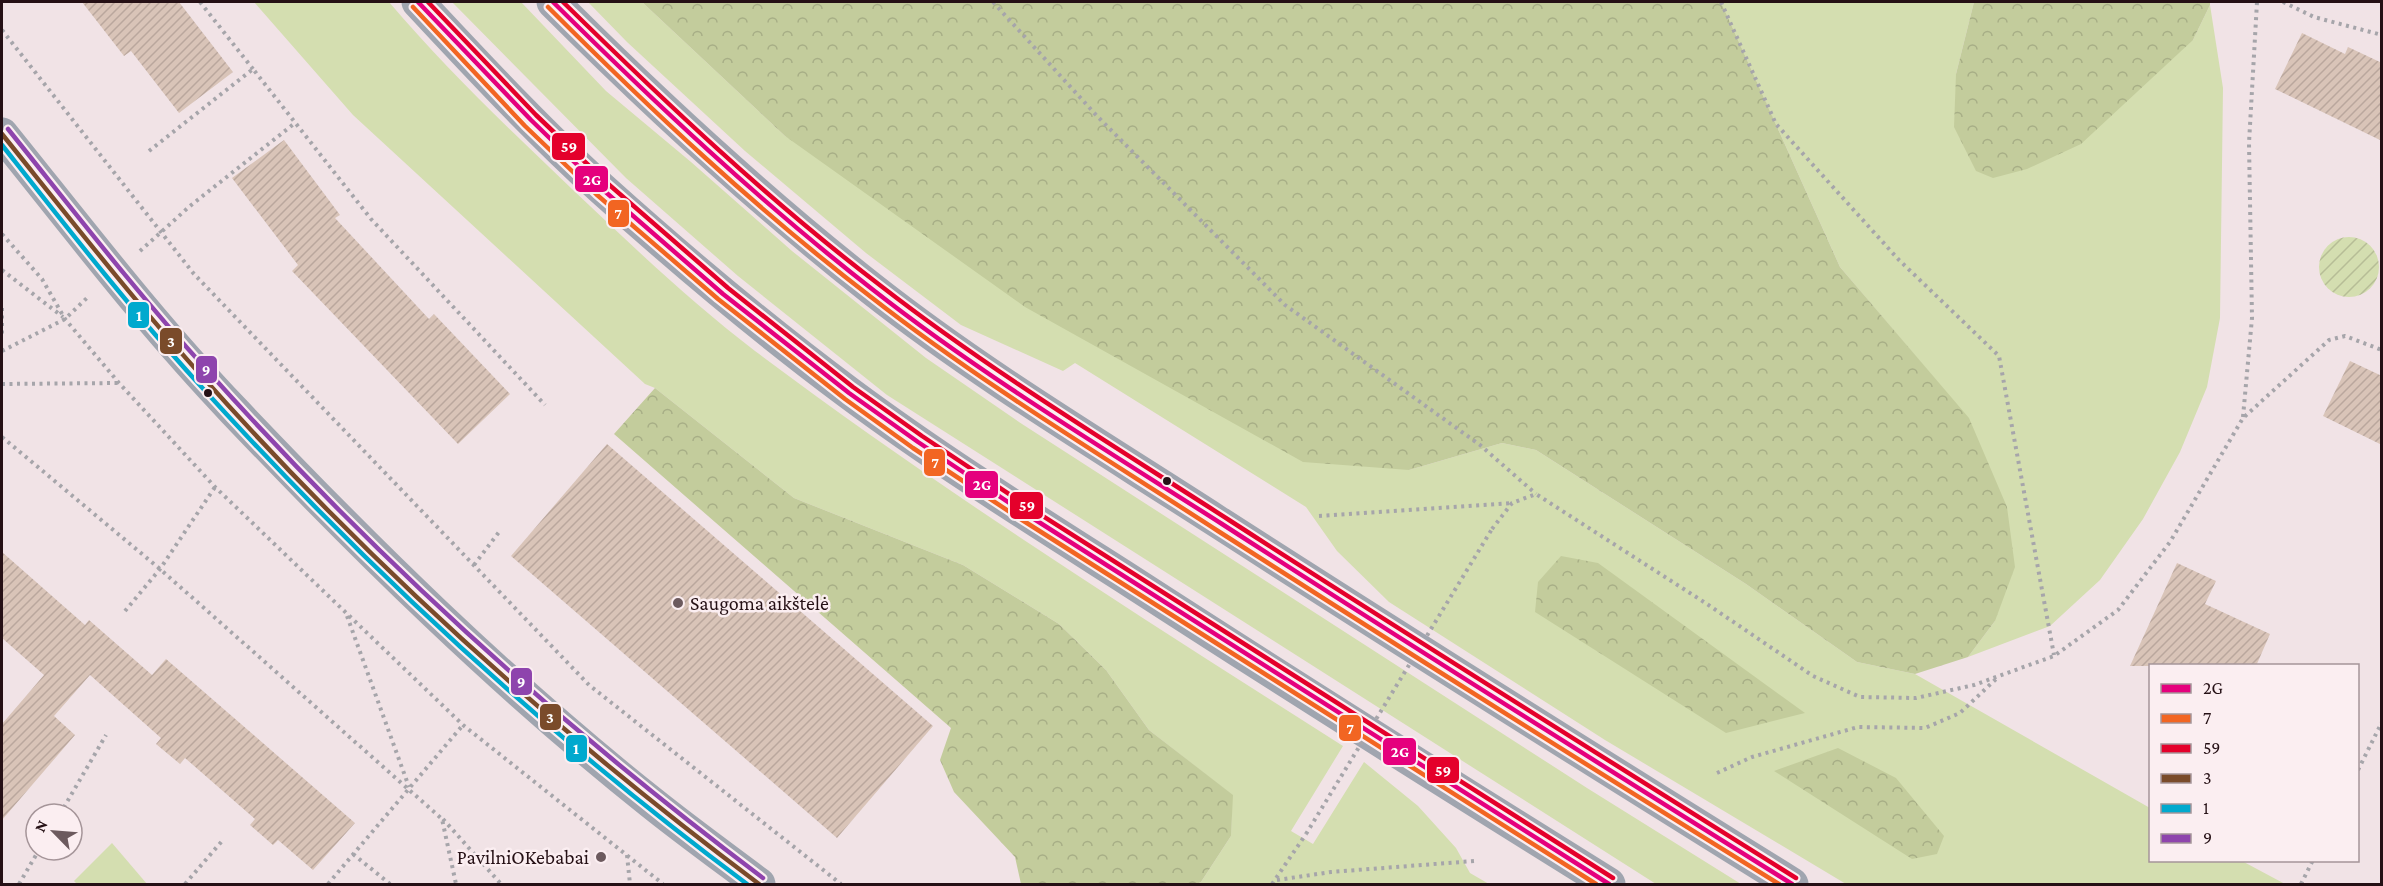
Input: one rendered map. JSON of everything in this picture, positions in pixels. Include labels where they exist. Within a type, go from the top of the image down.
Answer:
[{"type":"main road","points":[[418,2],[494,82],[600,187],[741,309],[849,394],[1097,560],[1364,732],[1609,885]]},
{"type":"main road","points":[[553,2],[632,81],[763,200],[874,291],[972,362],[1452,672],[1792,885]]},
{"type":"main road","points":[[2,134],[115,274],[231,408],[346,525],[440,617],[557,723],[651,802],[759,885]]},
{"type":"path","points":[[200,2],[370,219],[545,405]]},
{"type":"path","points":[[993,2],[1097,116],[1285,305],[1480,446],[1536,494],[1707,604],[1813,676],[1860,697],[1916,698],[1974,685],[2054,656],[2118,610],[2125,602],[2170,542],[2243,418],[2329,340],[2345,336],[2382,350]]},
{"type":"path","points":[[1721,2],[1776,124],[1899,260],[2000,356],[2054,656]]},
{"type":"path","points":[[2243,418],[2252,318],[2250,143],[2257,2]]},
{"type":"path","points":[[2283,2],[2314,17],[2382,35]]},
{"type":"path","points":[[2,30],[194,273],[589,685],[841,885]]},
{"type":"path","points":[[148,151],[253,69]]},
{"type":"path","points":[[162,232],[190,206],[295,123]]},
{"type":"path","points":[[2,234],[42,279],[64,319]]},
{"type":"path","points":[[2,270],[64,319],[215,487],[463,725],[663,885]]},
{"type":"path","points":[[2,308],[2,335]]},
{"type":"path","points":[[2,384],[119,382]]},
{"type":"path","points":[[2,437],[160,569],[409,788],[442,819],[501,885]]},
{"type":"path","points":[[125,611],[160,569],[215,487]]},
{"type":"path","points":[[1319,516],[1512,503],[1536,494]]},
{"type":"path","points":[[1278,882],[1492,529],[1512,503]]},
{"type":"path","points":[[474,565],[499,532]]},
{"type":"path","points":[[346,614],[409,788]]},
{"type":"path","points":[[1717,772],[1752,757],[1858,727],[1925,729],[1960,713],[1999,676]]},
{"type":"path","points":[[2359,768],[2382,722]]},
{"type":"path","points":[[328,885],[463,725]]},
{"type":"path","points":[[67,802],[106,735]]},
{"type":"path","points":[[442,819],[456,885]]},
{"type":"path","points":[[185,885],[222,841]]},
{"type":"path","points":[[353,854],[390,885]]},
{"type":"path","points":[[627,855],[630,885]]},
{"type":"path","points":[[1272,885],[1331,872],[1474,861]]},
{"type":"path","points":[[19,885],[32,862]]},
{"type":"path","points":[[2301,885],[2312,862]]},
{"type":"green space","points":[[254,2],[389,2],[410,27],[501,121],[616,231],[708,313],[755,351],[826,404],[972,505],[1119,603],[1343,746],[1291,831],[1313,844],[1364,762],[1418,806],[1456,848],[1470,873],[1489,884],[1197,884],[1201,882],[1231,836],[1232,795],[1149,730],[1106,670],[1059,624],[963,565],[794,498],[655,388],[645,384],[353,115]]},
{"type":"green space","points":[[452,2],[521,2],[606,91],[792,251],[926,358],[1022,424],[1587,788],[1741,884],[1656,884],[887,395],[738,276],[626,178]]},
{"type":"green space","points":[[588,2],[642,2],[785,136],[1409,470],[1502,443],[1536,450],[1746,584],[1857,662],[1915,674],[2149,807],[2149,862],[2244,862],[2285,884],[1846,884],[1605,740],[1389,602],[1337,551],[1306,507],[1075,363],[1063,371],[961,325],[866,253],[745,151],[627,42]]},
{"type":"green space","points":[[642,2],[1721,2],[1840,267],[1969,418],[2007,507],[2015,567],[1995,621],[1968,657],[1915,674],[1857,662],[1746,584],[1536,450],[1502,443],[1409,470],[1303,462],[1025,307],[785,136]]},
{"type":"green space","points":[[1721,2],[1974,2],[1956,74],[2193,40],[2210,5],[2223,88],[2220,318],[2207,387],[2180,452],[2143,519],[2100,580],[2050,626],[1968,657],[1995,621],[1968,418],[1840,267]]},
{"type":"green space","points":[[1974,2],[2210,2],[2210,5],[2193,40],[2081,144],[2027,169],[1993,178],[1976,171],[1954,127],[1956,74]]},
{"type":"green space","points":[[2349,237],[2366,242],[2374,250],[2379,267],[2374,284],[2366,292],[2349,297],[2332,292],[2324,284],[2319,267],[2324,250],[2332,242]]},
{"type":"green space","points":[[655,388],[794,498],[963,565],[1059,624],[1106,670],[1149,730],[1233,795],[1231,836],[1201,882],[1197,884],[1021,884],[1015,857],[954,792],[940,760],[951,728],[614,434]]},
{"type":"green space","points":[[1561,556],[1598,563],[1805,713],[1726,733],[1535,612],[1538,582]]},
{"type":"green space","points":[[1838,748],[1896,778],[1944,836],[1937,854],[1912,859],[1774,771]]},
{"type":"green space","points":[[112,843],[147,884],[77,884],[74,881]]},
{"type":"building","points":[[82,2],[179,2],[233,72],[179,113],[131,51],[124,56]]},
{"type":"building","points":[[2302,33],[2345,54],[2348,47],[2382,63],[2382,141],[2275,89]]},
{"type":"building","points":[[284,140],[340,215],[335,218],[429,319],[434,314],[510,394],[458,444],[292,271],[298,265],[232,178]]},
{"type":"building","points":[[2350,361],[2382,376],[2382,445],[2323,416]]},
{"type":"building","name":"Saugoma aikštelė","points":[[607,444],[933,726],[837,838],[511,556]]},
{"type":"building","points":[[2,552],[85,625],[89,620],[152,675],[166,659],[355,823],[313,870],[278,840],[273,845],[250,825],[255,819],[185,758],[180,764],[156,744],[161,738],[90,675],[54,716],[75,735],[2,820],[2,724],[44,675],[2,638]]},
{"type":"building","points":[[2177,563],[2216,581],[2205,604],[2270,634],[2257,664],[2130,666]]},
{"type":"transit line","name":"2G","points":[[418,2],[531,120],[601,188],[723,294],[849,393],[1023,512],[1609,884]]},
{"type":"transit line","name":"59","points":[[428,2],[536,115],[606,182],[728,288],[853,387],[1027,506],[1613,878]]},
{"type":"transit line","name":"2G","points":[[553,2],[669,114],[748,186],[830,256],[957,352],[1044,411],[1364,615],[1792,884]]},
{"type":"transit line","name":"59","points":[[563,2],[678,113],[757,184],[839,253],[923,318],[1052,407],[1796,878]]},
{"type":"transit line","name":"7","points":[[413,7],[525,126],[596,194],[718,299],[845,399],[913,448],[1019,518],[1596,884]]},
{"type":"transit line","name":"7","points":[[548,7],[625,83],[786,229],[913,329],[955,359],[1042,418],[1288,576],[1779,884]]},
{"type":"transit line","name":"9","points":[[8,129],[180,340],[270,439],[336,507],[403,573],[543,700],[615,761],[763,878]]},
{"type":"transit line","name":"3","points":[[2,134],[174,345],[264,444],[397,579],[538,706],[610,767],[759,884]]},
{"type":"transit line","name":"1","points":[[2,145],[97,265],[171,353],[325,517],[460,647],[530,709],[601,769],[747,884]]},
{"type":"place","name":"Saugoma aikštelė","points":[[678,603]]},
{"type":"place","name":"PavilniOKebabai","points":[[601,857]]}]
